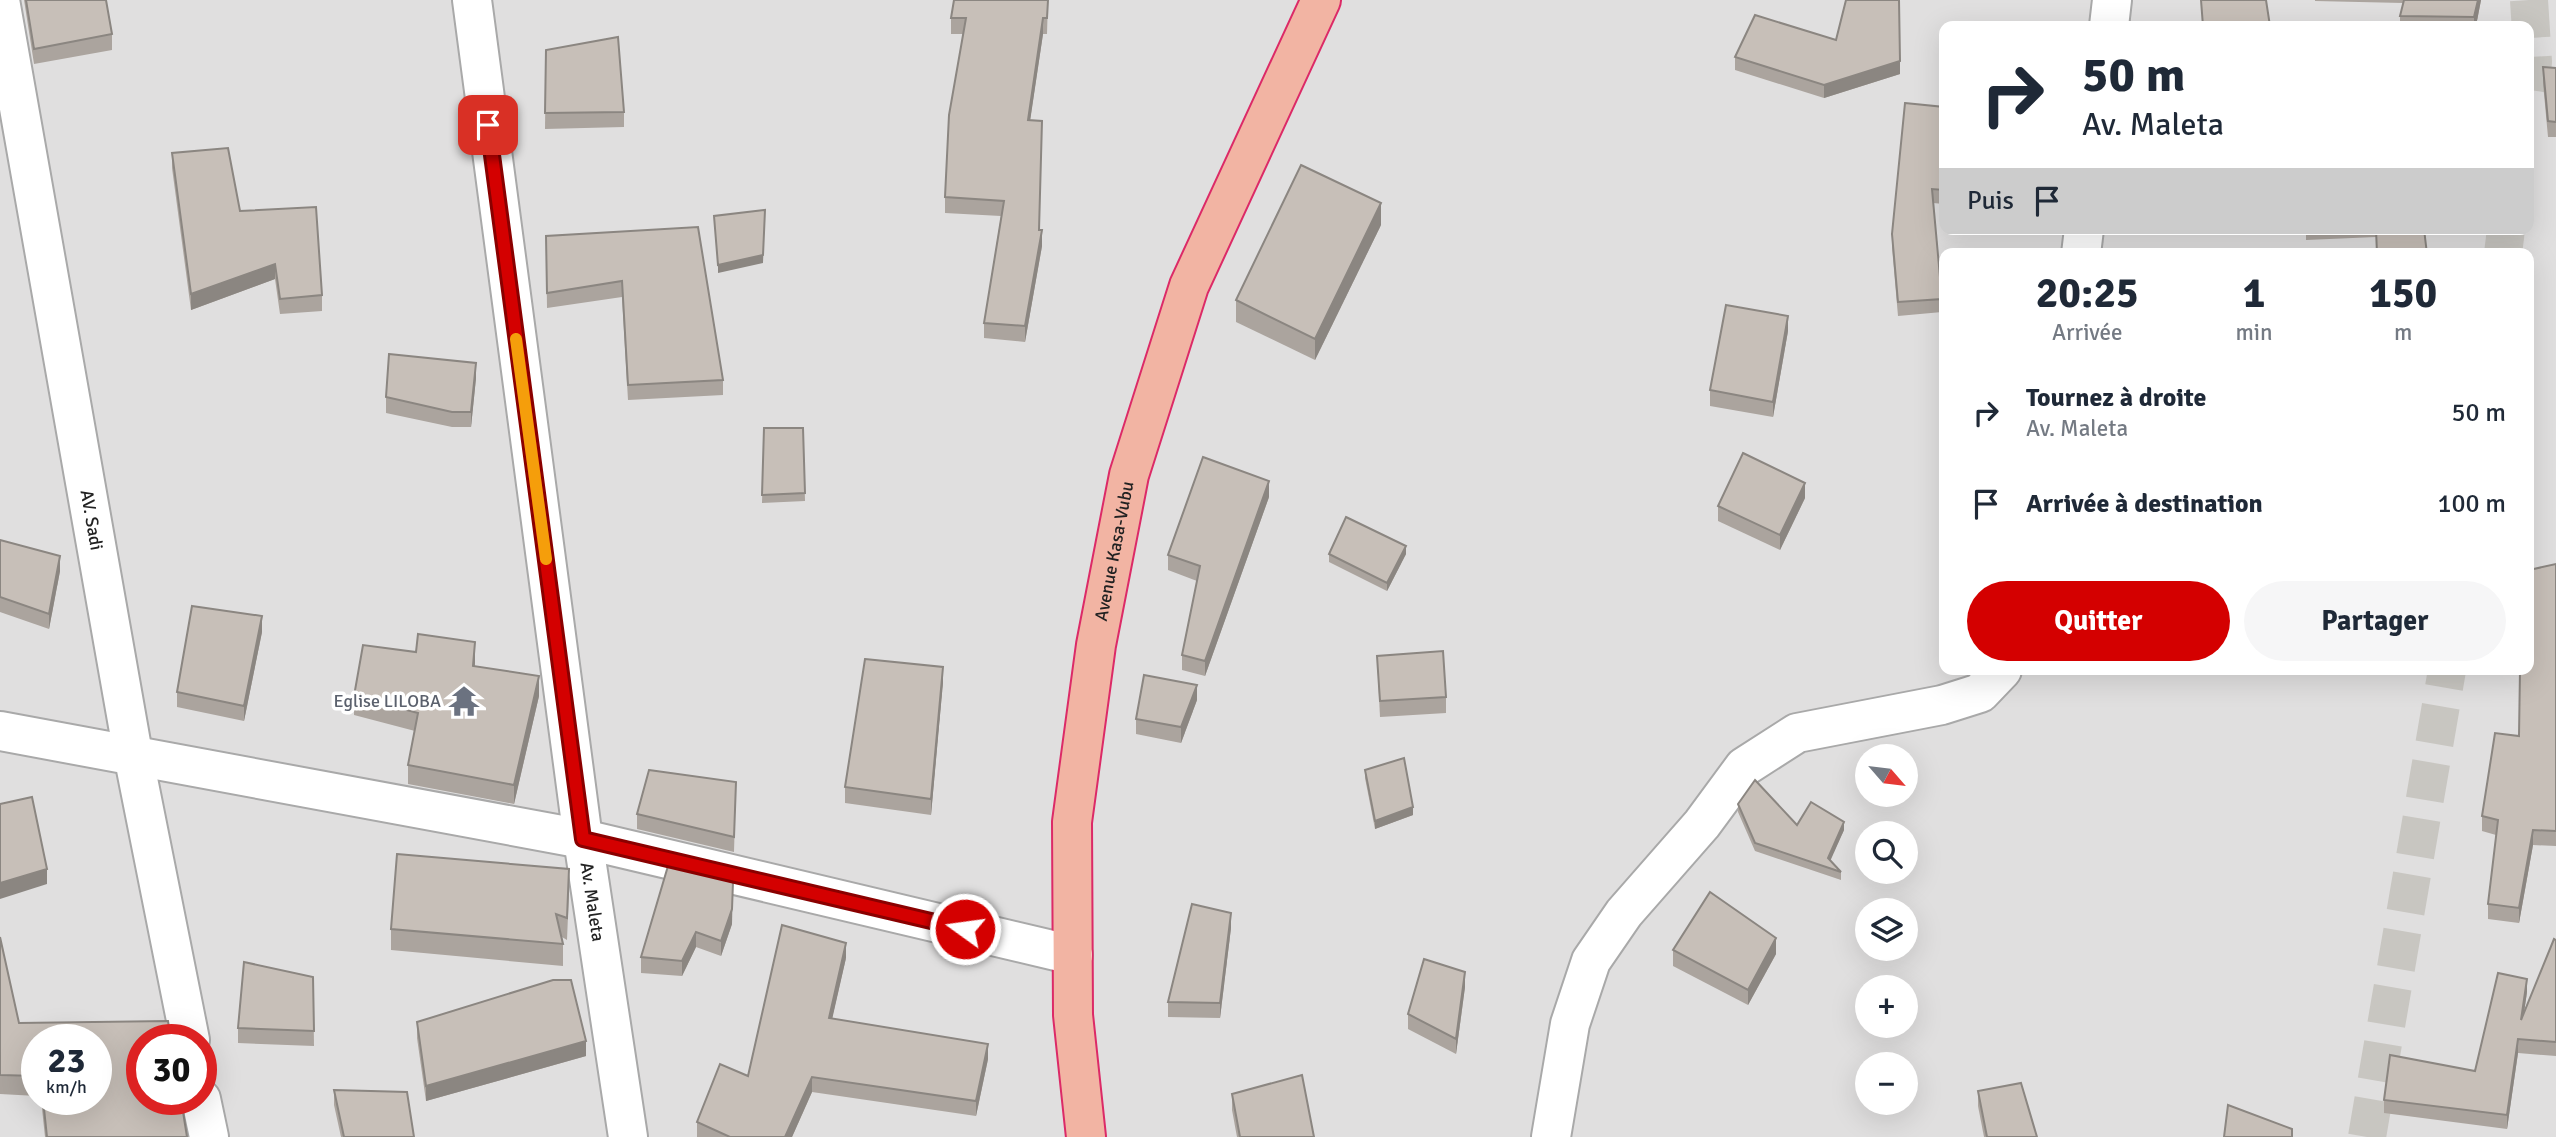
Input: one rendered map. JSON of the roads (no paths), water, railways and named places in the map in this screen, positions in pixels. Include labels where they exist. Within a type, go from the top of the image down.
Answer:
[{"type":"highway","name":"Avenue Kasa-Vubu","points":[[1086,1137],[1073,1015],[1072,822],[1096,645],[1129,475],[1189,286],[1321,0]]},
{"type":"street","name":"AV. Sadi","points":[[0,0],[133,754],[187,1024]]},
{"type":"street","name":"Av. Maleta","points":[[472,0],[583,839],[628,1137]]},
{"type":"street","points":[[2110,21],[2112,0]]},
{"type":"street","points":[[1551,1137],[1570,1024],[1591,961],[1624,913],[1702,824],[1744,767],[1797,733],[1942,705],[1980,693],[1997,675]]},
{"type":"street","points":[[0,731],[583,839],[1073,955]]},
{"type":"street","points":[[204,1115],[209,1137]]},
{"type":"tunnel","points":[[2529,0],[2530,21]]},
{"type":"tunnel","points":[[2504,248],[2505,235]]},
{"type":"tunnel","points":[[2367,1137],[2446,675]]},
{"type":"place","name":"Eglise LILOBA","points":[[464,701]]}]
